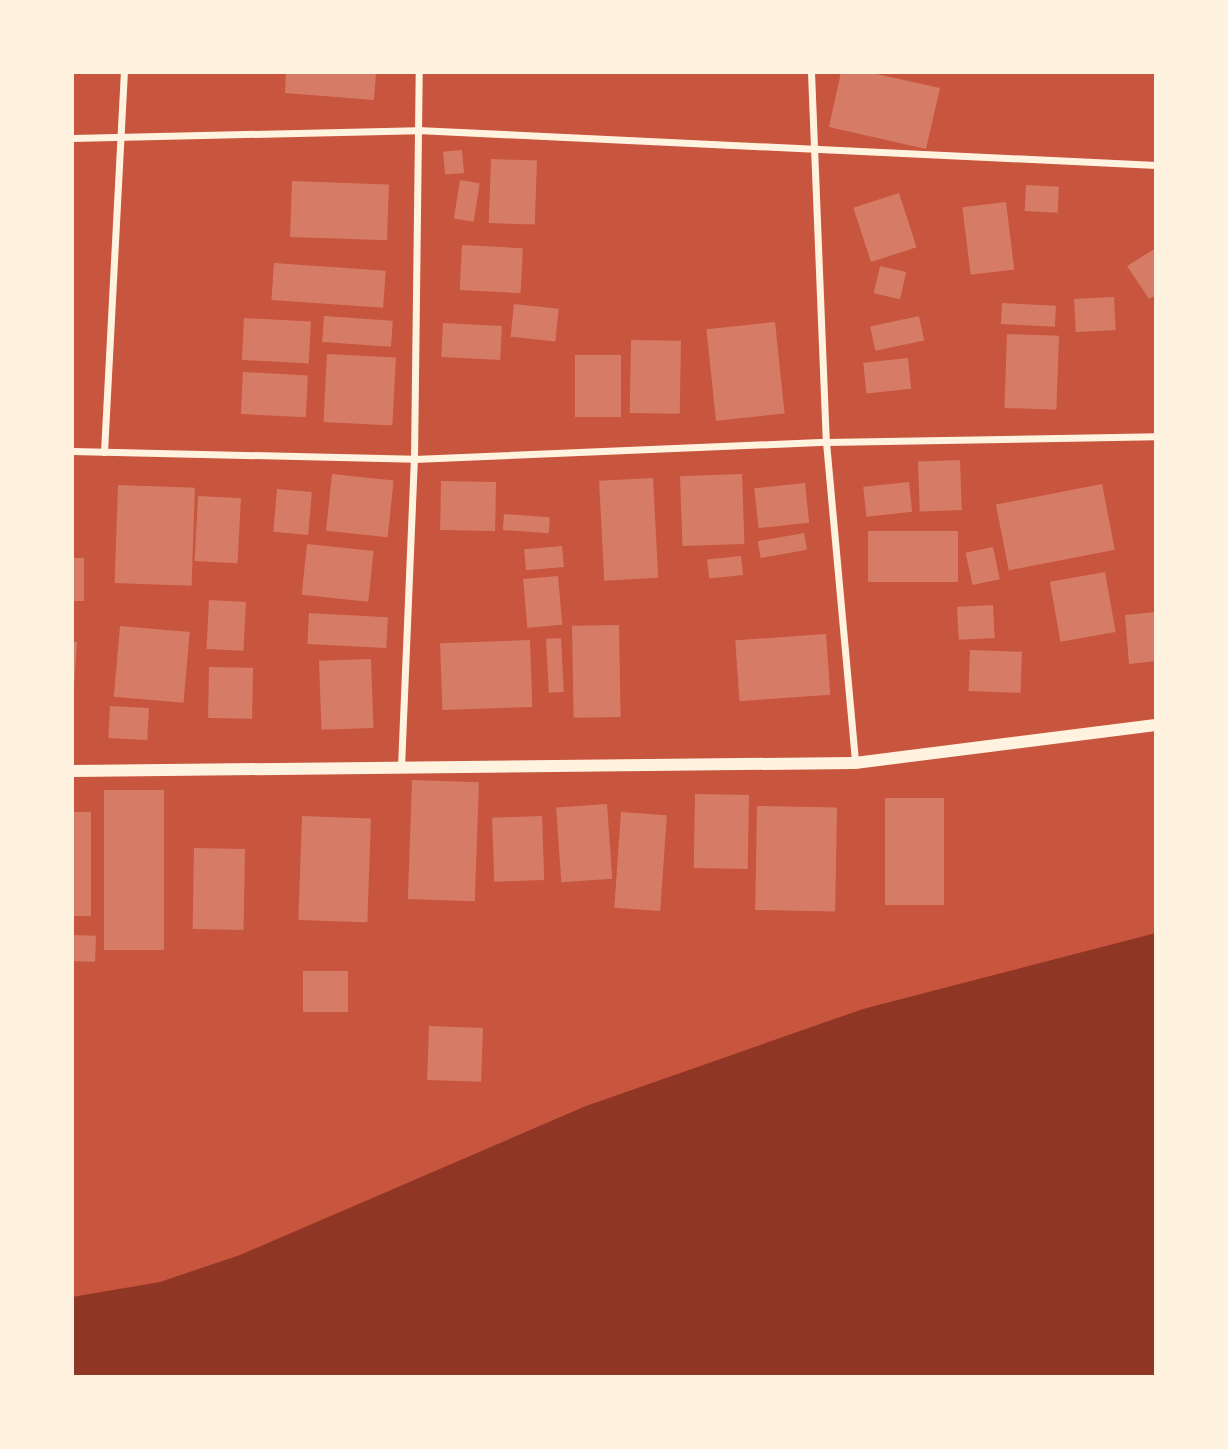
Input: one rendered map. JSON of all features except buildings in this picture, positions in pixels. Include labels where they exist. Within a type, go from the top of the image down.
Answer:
[{"type":"street","points":[[104,452],[124,72]]},
{"type":"street","points":[[401,767],[414,459],[419,72]]},
{"type":"street","points":[[811,72],[817,148],[827,442],[855,763]]},
{"type":"street","points":[[72,138],[120,139],[417,130],[1156,164]]},
{"type":"street","points":[[72,451],[414,459],[827,442],[1156,436]]},
{"type":"street","points":[[72,771],[855,763],[1156,725]]},
{"type":"shaded area","points":[[1156,933],[1156,1377],[72,1377],[72,1297],[160,1282],[240,1255],[586,1106],[863,1009]]}]
